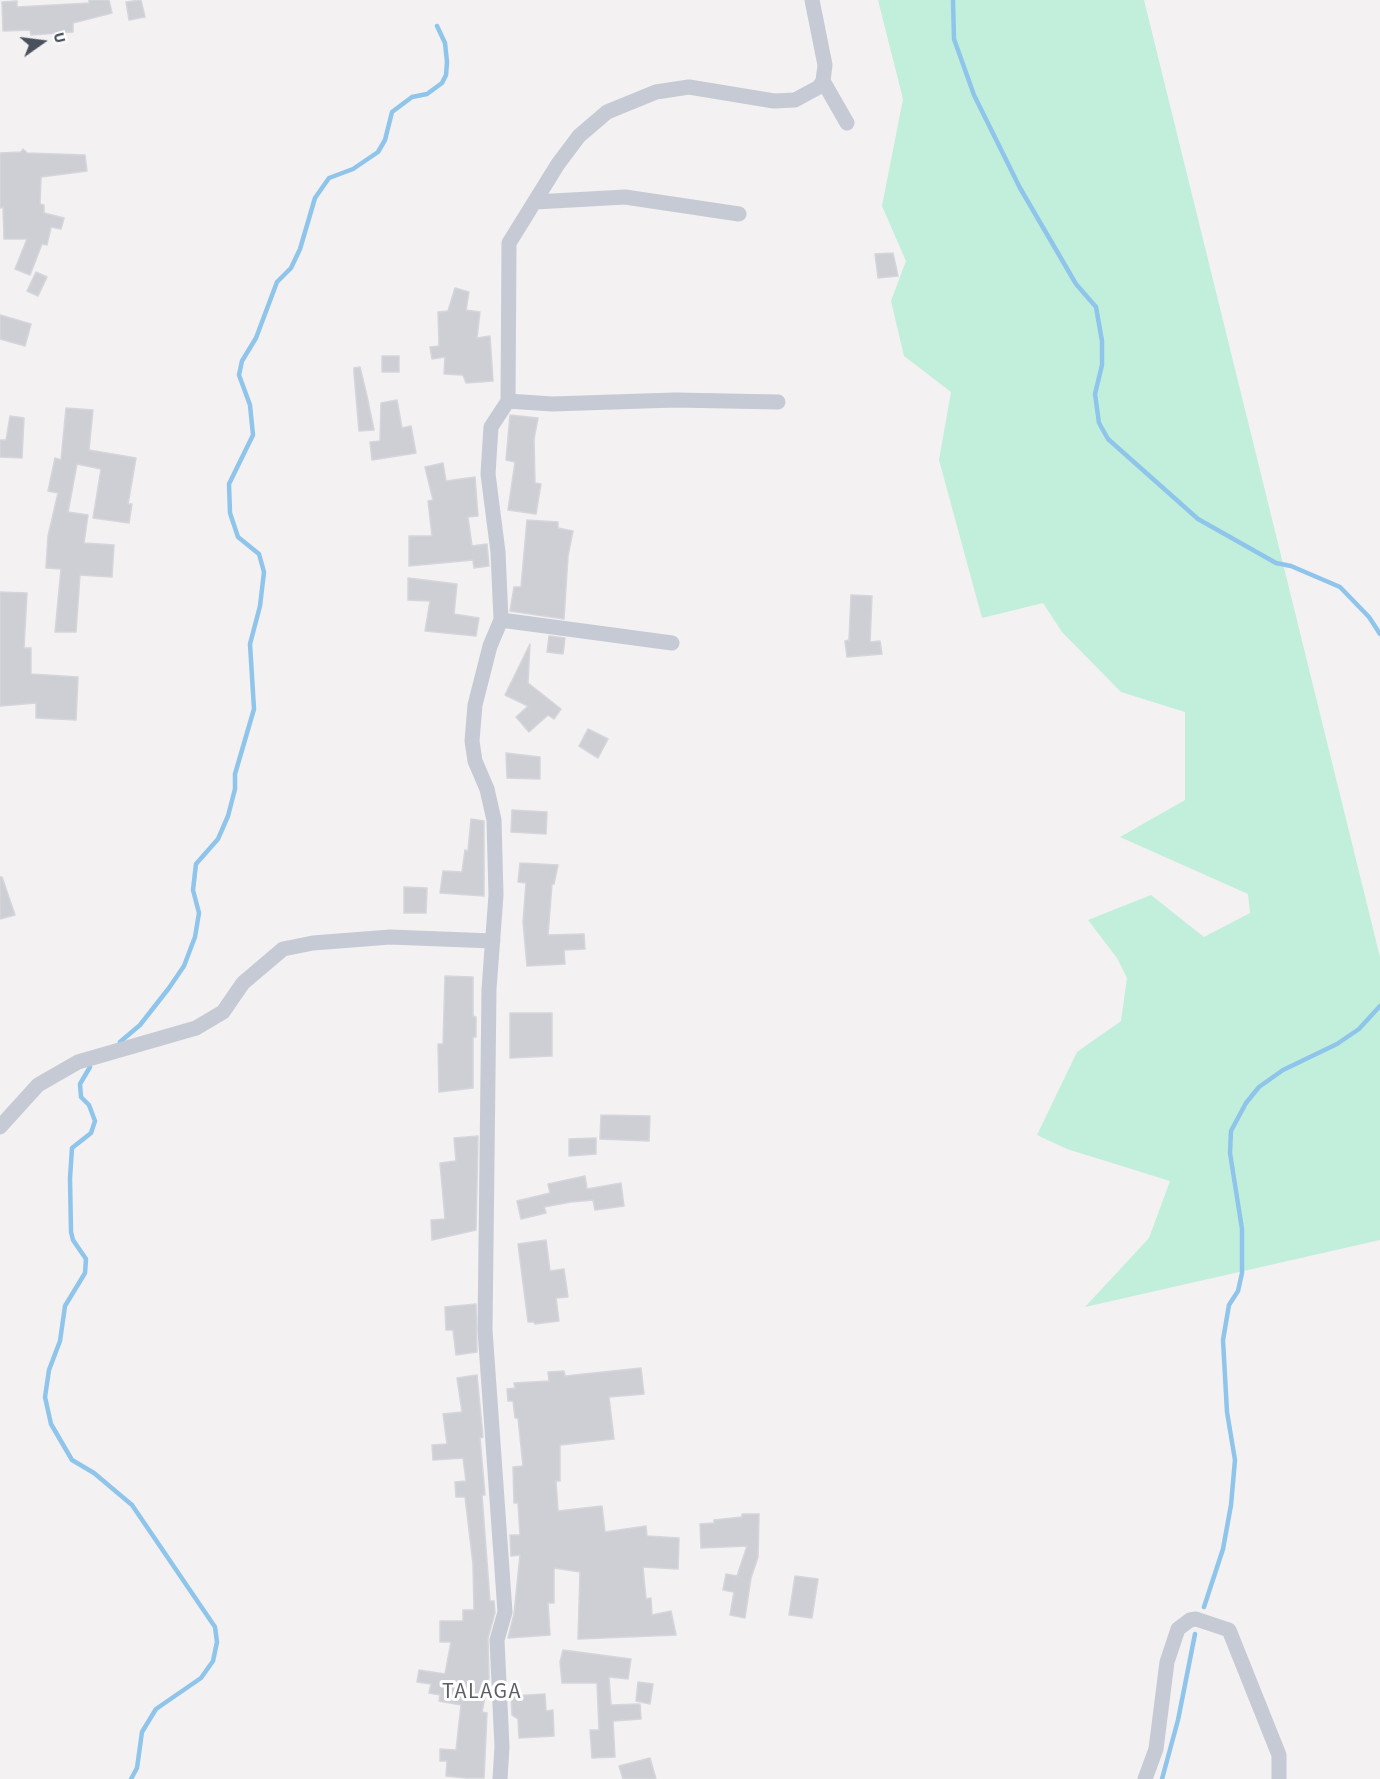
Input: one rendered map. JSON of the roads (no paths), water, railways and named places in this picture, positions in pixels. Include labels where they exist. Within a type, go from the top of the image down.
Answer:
[{"type":"street","points":[[812,0],[825,65],[823,81],[847,123]]},
{"type":"street","points":[[500,1779],[502,1747],[497,1640],[505,1612],[485,1330],[489,989],[496,895],[494,820],[487,789],[475,762],[472,741],[475,705],[490,646],[501,620],[501,583],[488,474],[491,428],[508,401],[509,243],[579,136],[607,112],[640,97],[689,87],[774,101],[795,100],[809,94],[823,81]]},
{"type":"street","points":[[535,202],[626,197],[739,214]]},
{"type":"street","points":[[508,401],[552,404],[675,400],[778,402]]},
{"type":"street","points":[[501,620],[672,643]]},
{"type":"street","points":[[0,1127],[38,1085],[78,1062],[196,1028],[223,1012],[243,983],[283,949],[313,943],[390,937],[493,941]]},
{"type":"street","points":[[1145,1779],[1156,1749],[1167,1662],[1178,1629],[1190,1620],[1196,1619],[1229,1630],[1279,1755],[1279,1779]]},
{"type":"waterway","points":[[953,0],[954,39],[974,95],[1020,188],[1076,284],[1096,307],[1102,341],[1102,365],[1095,394],[1099,423],[1108,439],[1198,519],[1276,563],[1291,566],[1340,587],[1369,617],[1380,634]]},
{"type":"waterway","points":[[120,1042],[140,1025],[184,966],[195,937],[199,913],[193,890],[196,864],[218,839],[228,816],[235,789],[235,774],[254,709],[250,644],[260,606],[264,572],[259,554],[238,537],[230,513],[229,484],[253,435],[250,405],[239,375],[242,361],[256,338],[277,282],[291,268],[300,249],[315,198],[329,178],[353,169],[378,152],[385,140],[392,112],[412,97],[427,94],[442,83],[446,75],[447,62],[445,43],[437,26]]},
{"type":"waterway","points":[[1204,1607],[1223,1549],[1231,1505],[1235,1460],[1227,1412],[1223,1340],[1229,1305],[1238,1291],[1242,1273],[1242,1229],[1230,1153],[1231,1131],[1246,1103],[1259,1087],[1283,1070],[1337,1044],[1359,1029],[1380,1006]]},
{"type":"waterway","points":[[90,1067],[80,1084],[81,1097],[89,1105],[95,1121],[91,1133],[72,1148],[70,1178],[71,1232],[73,1240],[86,1259],[85,1273],[65,1306],[60,1341],[49,1370],[45,1397],[51,1424],[72,1460],[94,1473],[132,1505],[215,1627],[217,1642],[213,1661],[201,1678],[156,1709],[142,1732],[137,1768],[131,1779]]},
{"type":"waterway","points":[[1162,1779],[1178,1720],[1195,1634]]},
{"type":"district","name":"TALAGA","points":[[482,1693]]}]
